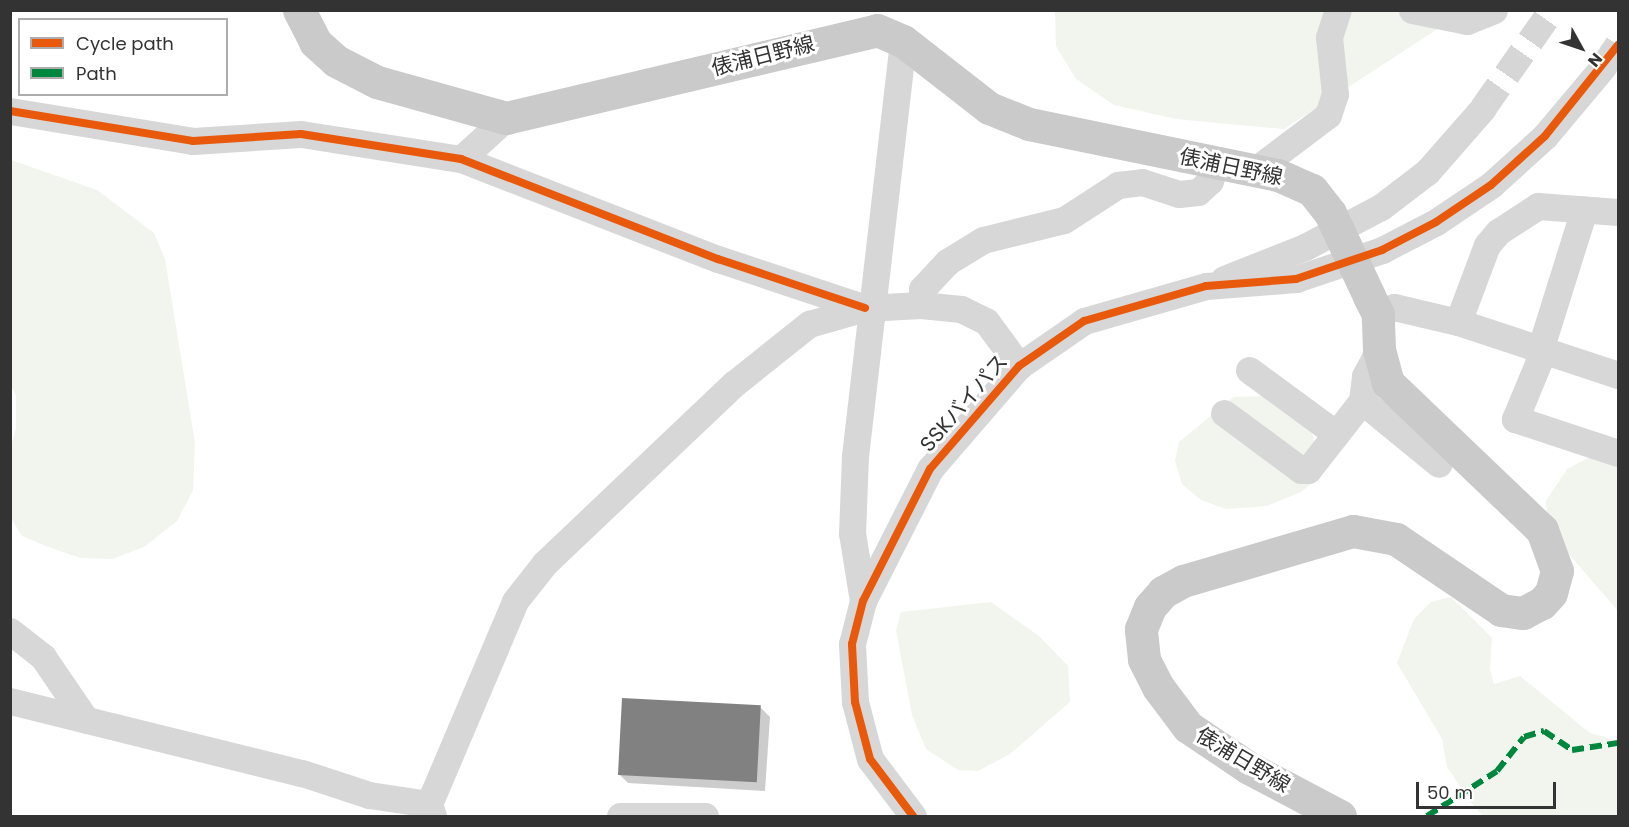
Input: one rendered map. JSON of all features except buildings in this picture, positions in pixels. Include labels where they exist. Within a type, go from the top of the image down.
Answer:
[{"type":"main road","name":"俵浦日野線","points":[[299,10],[315,42],[336,61],[377,82],[506,118],[851,34],[877,30],[903,41],[989,108],[1029,124],[1255,170],[1300,182],[1330,213],[1374,305],[1379,350],[1388,383],[1542,530],[1557,571],[1551,593],[1542,603],[1523,613],[1501,610],[1396,539],[1353,531],[1183,581],[1163,592],[1150,607],[1141,629],[1144,659],[1158,687],[1188,727],[1249,768],[1340,816]]},
{"type":"street","points":[[1255,170],[1328,115],[1335,94],[1329,37],[1338,10]]},
{"type":"street","points":[[1412,10],[1467,21],[1494,10]]},
{"type":"street","points":[[863,601],[852,532],[855,456],[903,41]]},
{"type":"street","name":"SSKバイパス","points":[[913,816],[870,759],[855,702],[852,644],[863,601],[930,469],[1019,366],[1084,321],[1206,286],[1296,279],[1382,250],[1436,222],[1491,185],[1545,136],[1603,67]]},
{"type":"street","points":[[1206,286],[1305,247],[1381,207],[1427,172],[1483,108]]},
{"type":"street","points":[[10,111],[193,141],[301,134],[461,159],[718,259],[865,308]]},
{"type":"street","points":[[461,159],[506,118]]},
{"type":"street","points":[[921,305],[922,289],[947,262],[983,240],[1064,220],[1118,185],[1142,182],[1179,194],[1198,192],[1210,181],[1215,163]]},
{"type":"street","points":[[1458,322],[1487,245],[1498,232],[1538,206],[1618,212]]},
{"type":"street","points":[[1584,210],[1543,348],[1515,419],[1618,453]]},
{"type":"street","points":[[10,701],[302,773],[369,795],[431,810],[515,601],[545,563],[735,383],[809,324],[865,308],[921,305],[961,309],[986,321],[1019,366]]},
{"type":"street","points":[[1374,305],[1394,307],[1458,322],[1543,348],[1618,375]]},
{"type":"street","points":[[1224,413],[1301,470],[1308,471],[1362,401],[1365,376],[1379,350]]},
{"type":"street","points":[[1249,370],[1336,434]]},
{"type":"street","points":[[1362,401],[1439,464]]},
{"type":"street","points":[[10,631],[43,657],[86,720]]},
{"type":"street","points":[[620,816],[705,816]]},
{"type":"shaded area","points":[[1055,11],[1465,11],[1284,129],[1176,119],[1114,105],[1076,79],[1056,46]]},
{"type":"shaded area","points":[[11,160],[97,190],[154,233],[165,259],[195,443],[193,490],[177,521],[144,547],[112,559],[80,558],[46,546],[22,536],[11,518],[10,450],[16,428],[16,395],[10,385]]},
{"type":"shaded area","points":[[1273,396],[1311,429],[1319,458],[1318,478],[1301,492],[1267,506],[1226,509],[1201,500],[1182,484],[1175,461],[1179,442],[1234,397]]},
{"type":"shaded area","points":[[1607,448],[1618,454],[1618,611],[1548,530],[1546,501],[1567,469]]},
{"type":"shaded area","points":[[1451,597],[1492,638],[1490,669],[1494,684],[1520,676],[1590,733],[1618,741],[1618,816],[1483,816],[1473,805],[1447,767],[1442,739],[1397,663],[1414,619],[1431,602]]},
{"type":"shaded area","points":[[991,602],[1039,636],[1068,666],[1070,702],[1010,754],[978,771],[958,770],[926,749],[912,715],[896,630],[901,612]]},
{"type":"tunnel","points":[[1483,108],[1552,10]]},
{"type":"tunnel","points":[[1603,67],[1618,45]]},
{"type":"marked path","points":[[1427,816],[1497,771],[1524,737],[1544,731],[1572,750],[1618,743]]},
{"type":"cycle path","points":[[913,816],[870,759],[855,702],[852,644],[863,601],[930,469],[1019,366],[1084,321],[1206,286],[1296,279],[1382,250],[1436,222],[1491,185],[1545,136],[1618,45]]},
{"type":"cycle path","points":[[10,111],[193,141],[301,134],[461,159],[718,259],[865,308]]}]
